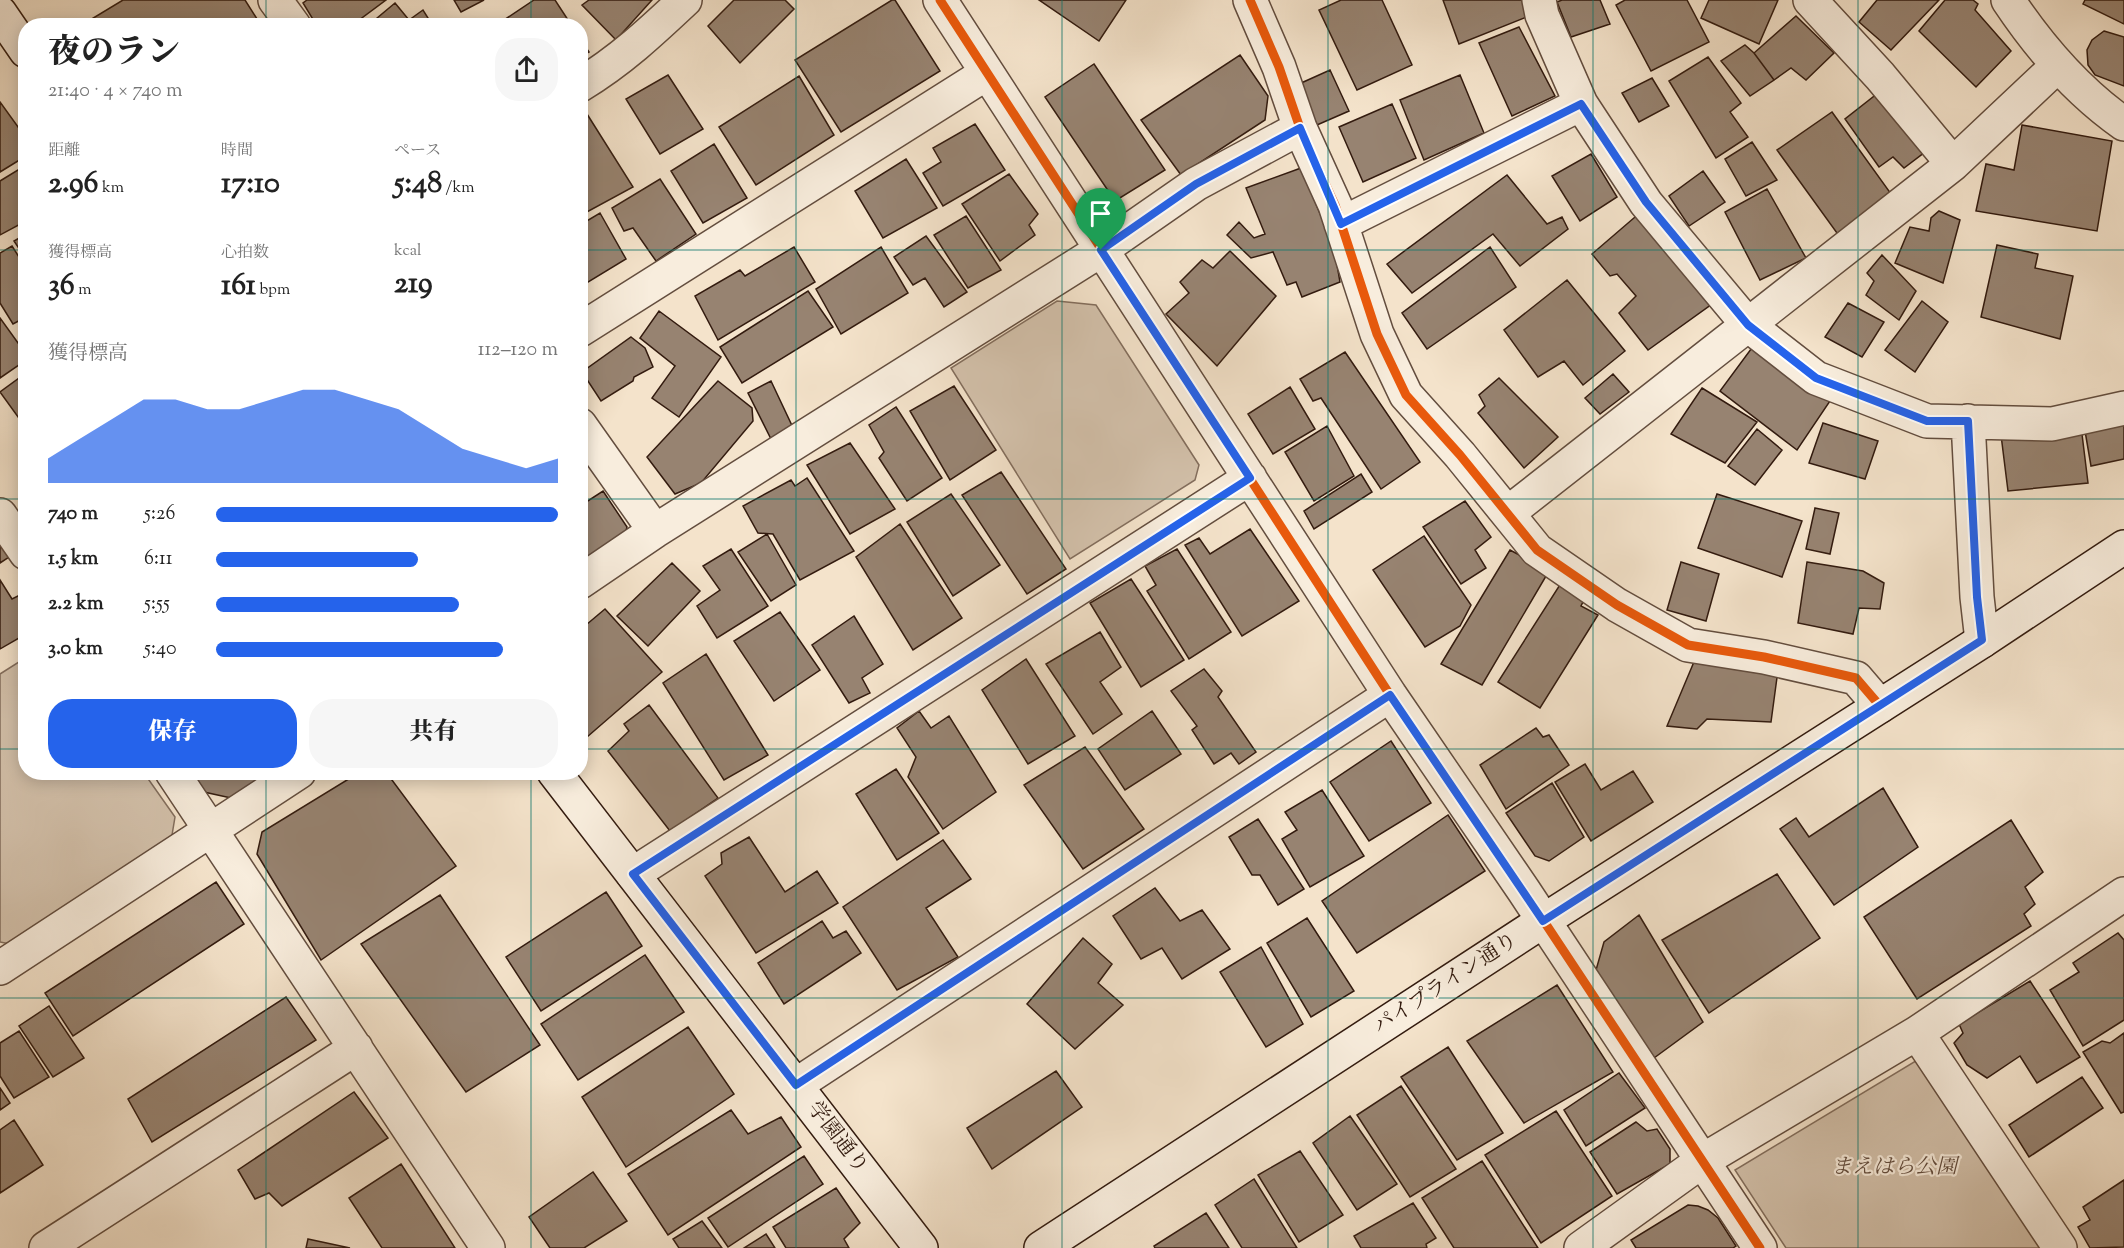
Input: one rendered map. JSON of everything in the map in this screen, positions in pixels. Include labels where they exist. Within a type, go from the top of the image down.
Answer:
[{"type":"street","points":[[275,0],[288,18]]},
{"type":"street","points":[[588,80],[603,72],[638,44],[685,0]]},
{"type":"street","points":[[940,0],[1390,695],[1760,1248]]},
{"type":"street","points":[[1250,0],[1279,66],[1300,128],[1341,224],[1377,334],[1406,394],[1537,550],[1617,604],[1688,645],[1764,657],[1856,678],[1880,706]]},
{"type":"street","points":[[1539,0],[1542,15],[1581,104],[1646,202],[1748,325],[1816,378],[1927,421],[2052,424],[2124,408]]},
{"type":"street","points":[[1810,0],[1880,76],[1953,164]]},
{"type":"street","points":[[2008,0],[2057,66],[2108,113],[2124,124]]},
{"type":"street","points":[[0,13],[18,39]]},
{"type":"street","points":[[1508,513],[1953,164],[2057,66]]},
{"type":"street","points":[[588,325],[987,73]]},
{"type":"street","points":[[1341,224],[1581,104]]},
{"type":"street","points":[[588,577],[655,531],[1101,250],[1196,184],[1300,128]]},
{"type":"street","points":[[1968,421],[1977,597],[1982,640]]},
{"type":"street","points":[[588,436],[655,531]]},
{"type":"street","points":[[633,874],[1250,478]]},
{"type":"street","points":[[0,515],[18,541]]},
{"type":"street","name":"パイプライン通り","points":[[1041,1248],[2124,547]]},
{"type":"street","points":[[796,1085],[1390,695]]},
{"type":"street","points":[[177,780],[488,1248]]},
{"type":"street","points":[[0,968],[287,780]]},
{"type":"street","name":"学園通り","points":[[560,780],[921,1248]]},
{"type":"street","points":[[1581,1248],[1702,1161],[1917,1033],[2124,894]]},
{"type":"street","points":[[1917,1033],[2060,1248]]},
{"type":"street","points":[[46,1248],[356,1048]]},
{"type":"green space","points":[[1057,301],[1096,305],[1199,465],[1195,480],[1070,559],[951,368]]},
{"type":"green space","points":[[18,662],[18,780],[149,780],[175,817],[171,841],[10,944],[0,942],[0,674]]},
{"type":"green space","name":"まえはら公園","points":[[1919,1059],[2043,1248],[1786,1248],[1735,1170]]},
{"type":"building","points":[[123,0],[245,0],[256,18],[93,18]]},
{"type":"building","points":[[307,0],[386,0],[362,18],[312,18],[303,3]]},
{"type":"building","points":[[454,0],[484,0],[461,12]]},
{"type":"building","points":[[534,0],[555,0],[567,18],[507,18]]},
{"type":"building","points":[[589,0],[652,0],[616,40],[582,5]]},
{"type":"building","points":[[734,0],[785,0],[794,9],[740,63],[708,26]]},
{"type":"building","points":[[895,0],[940,71],[841,132],[795,60]]},
{"type":"building","points":[[1039,0],[1126,0],[1099,41]]},
{"type":"building","points":[[1341,0],[1382,0],[1412,65],[1357,90],[1319,10]]},
{"type":"building","points":[[1443,0],[1522,0],[1529,16],[1459,44]]},
{"type":"building","points":[[1600,0],[1610,24],[1571,37],[1557,2]]},
{"type":"building","points":[[1625,0],[1687,0],[1709,42],[1651,71],[1616,5]]},
{"type":"building","points":[[1709,0],[1778,0],[1759,44],[1701,18]]},
{"type":"building","points":[[1877,0],[1939,0],[1891,50],[1859,22]]},
{"type":"building","points":[[1945,0],[1973,0],[1978,4],[1975,10],[2011,51],[1976,87],[1919,31]]},
{"type":"building","points":[[2085,0],[2124,0],[2124,24],[2083,4]]},
{"type":"building","points":[[395,3],[407,18],[377,18]]},
{"type":"building","points":[[423,10],[428,18],[412,18]]},
{"type":"building","points":[[1796,16],[1834,53],[1806,80],[1791,68],[1774,80],[1754,53]]},
{"type":"building","points":[[1519,27],[1555,96],[1512,116],[1479,43]]},
{"type":"building","points":[[2104,31],[2124,37],[2124,86],[2095,75],[2088,65],[2087,50],[2092,40]]},
{"type":"building","points":[[1745,45],[1754,53],[1774,80],[1750,96],[1721,61]]},
{"type":"building","points":[[1240,55],[1268,96],[1265,120],[1181,175],[1141,120]]},
{"type":"building","points":[[1708,57],[1741,103],[1730,112],[1748,137],[1716,158],[1669,81]]},
{"type":"building","points":[[1094,64],[1165,170],[1115,201],[1045,97]]},
{"type":"building","points":[[1330,70],[1349,111],[1317,125],[1299,84]]},
{"type":"building","points":[[668,75],[703,129],[660,154],[626,99]]},
{"type":"building","points":[[1460,75],[1484,133],[1424,160],[1400,100]]},
{"type":"building","points":[[799,76],[834,135],[756,185],[719,127]]},
{"type":"building","points":[[1652,78],[1669,106],[1639,122],[1622,93]]},
{"type":"building","points":[[1878,93],[1925,152],[1904,168],[1893,157],[1879,167],[1845,119]]},
{"type":"building","points":[[0,102],[18,127],[18,161],[0,172]]},
{"type":"building","points":[[1392,104],[1416,158],[1363,182],[1339,127]]},
{"type":"building","points":[[1832,112],[1894,198],[1842,240],[1777,150]]},
{"type":"building","points":[[588,116],[633,187],[588,211]]},
{"type":"building","points":[[975,124],[1005,170],[943,206],[923,173],[941,162],[933,148]]},
{"type":"building","points":[[2022,125],[2112,141],[2097,231],[1976,211],[1986,164],[2014,170]]},
{"type":"building","points":[[1752,142],[1777,180],[1746,196],[1725,159]]},
{"type":"building","points":[[714,144],[747,198],[703,223],[671,171]]},
{"type":"building","points":[[1591,154],[1617,197],[1580,221],[1552,176]]},
{"type":"building","points":[[906,159],[937,208],[883,238],[855,191]]},
{"type":"building","points":[[1301,168],[1334,247],[1340,282],[1302,297],[1296,282],[1287,285],[1273,252],[1251,258],[1227,235],[1239,222],[1254,238],[1265,234],[1246,188]]},
{"type":"building","points":[[18,170],[18,225],[0,235],[0,181]]},
{"type":"building","points":[[1703,171],[1725,202],[1689,226],[1669,196]]},
{"type":"building","points":[[1009,174],[1038,214],[1029,225],[1035,235],[1000,261],[962,204]]},
{"type":"building","points":[[1507,175],[1547,224],[1562,217],[1568,229],[1520,266],[1493,234],[1412,293],[1387,264]]},
{"type":"building","points":[[660,179],[696,234],[656,261],[633,228],[624,231],[612,208]]},
{"type":"building","points":[[1767,189],[1806,258],[1760,280],[1725,212]]},
{"type":"building","points":[[1642,211],[1712,304],[1648,350],[1619,313],[1636,296],[1617,274],[1610,276],[1592,254]]},
{"type":"building","points":[[1939,211],[1960,220],[1943,283],[1895,263],[1910,227],[1929,231],[1931,218]]},
{"type":"building","points":[[600,213],[626,259],[588,282],[588,220]]},
{"type":"building","points":[[966,216],[1001,270],[968,288],[934,235]]},
{"type":"building","points":[[926,236],[967,292],[944,307],[925,278],[913,285],[894,257]]},
{"type":"building","points":[[1997,245],[2038,254],[2035,268],[2073,276],[2060,339],[1981,317]]},
{"type":"building","points":[[12,246],[18,255],[18,321],[13,324],[0,303],[0,253]]},
{"type":"building","points":[[794,247],[815,282],[718,340],[695,296],[740,270],[745,276]]},
{"type":"building","points":[[881,247],[908,293],[841,334],[816,289]]},
{"type":"building","points":[[1490,247],[1516,287],[1427,349],[1402,313]]},
{"type":"building","points":[[1230,251],[1276,296],[1217,366],[1166,314],[1189,293],[1180,282],[1202,260],[1213,268]]},
{"type":"building","points":[[1882,255],[1916,291],[1899,320],[1866,295],[1874,281],[1867,273]]},
{"type":"building","points":[[1567,280],[1625,351],[1583,385],[1564,361],[1538,377],[1504,330]]},
{"type":"building","points":[[808,291],[833,327],[742,383],[720,347]]},
{"type":"building","points":[[1922,301],[1948,322],[1915,372],[1885,350]]},
{"type":"building","points":[[1848,303],[1884,322],[1862,357],[1825,337]]},
{"type":"building","points":[[659,311],[721,357],[679,417],[652,398],[675,366],[640,338]]},
{"type":"building","points":[[0,318],[18,343],[18,366],[0,378]]},
{"type":"building","points":[[631,337],[645,348],[653,367],[634,377],[633,381],[601,401],[588,381],[588,368]]},
{"type":"building","points":[[1754,345],[1830,401],[1797,450],[1720,391]]},
{"type":"building","points":[[1345,352],[1420,462],[1381,489],[1321,398],[1313,401],[1300,379]]},
{"type":"building","points":[[1613,374],[1629,392],[1600,414],[1585,398]]},
{"type":"building","points":[[1499,378],[1558,437],[1524,468],[1478,413],[1485,406],[1479,395]]},
{"type":"building","points":[[18,379],[18,417],[0,392]]},
{"type":"building","points":[[718,381],[752,408],[753,421],[701,483],[675,494],[647,457]]},
{"type":"building","points":[[771,381],[795,432],[773,443],[748,393]]},
{"type":"building","points":[[954,386],[996,450],[950,480],[910,411]]},
{"type":"building","points":[[1290,387],[1315,429],[1273,454],[1248,414]]},
{"type":"building","points":[[1702,388],[1757,422],[1725,463],[1671,434]]},
{"type":"building","points":[[896,407],[942,478],[907,501],[879,458],[884,452],[869,425]]},
{"type":"building","points":[[2124,418],[2124,459],[2091,466],[2084,425]]},
{"type":"building","points":[[1823,423],[1878,441],[1865,479],[1809,463]]},
{"type":"building","points":[[1327,426],[1354,476],[1314,501],[1285,452]]},
{"type":"building","points":[[2081,426],[2088,483],[2008,491],[2001,435]]},
{"type":"building","points":[[1757,429],[1782,450],[1755,485],[1728,466]]},
{"type":"building","points":[[850,443],[895,509],[850,534],[807,465]]},
{"type":"building","points":[[1001,472],[1066,569],[1027,594],[962,495]]},
{"type":"building","points":[[1361,474],[1372,492],[1314,529],[1304,511]]},
{"type":"building","points":[[807,478],[854,551],[800,580],[773,534],[758,533],[743,506],[791,480],[795,486]]},
{"type":"building","points":[[603,491],[627,527],[624,539],[588,564],[588,501]]},
{"type":"building","points":[[951,494],[1000,565],[953,596],[907,522]]},
{"type":"building","points":[[1717,494],[1802,521],[1782,577],[1698,548]]},
{"type":"building","points":[[1465,501],[1491,537],[1475,550],[1486,568],[1461,584],[1423,527]]},
{"type":"building","points":[[1815,508],[1839,513],[1830,554],[1806,549]]},
{"type":"building","points":[[900,524],[962,618],[913,650],[856,557]]},
{"type":"building","points":[[1250,529],[1299,601],[1242,636],[1185,545],[1199,538],[1210,554]]},
{"type":"building","points":[[767,534],[796,585],[771,601],[738,552]]},
{"type":"building","points":[[1424,536],[1471,605],[1460,626],[1425,647],[1373,570]]},
{"type":"building","points":[[0,545],[9,557],[0,563]]},
{"type":"building","points":[[731,549],[768,606],[717,638],[697,606],[720,590],[703,566]]},
{"type":"building","points":[[1177,549],[1231,632],[1189,659],[1147,591],[1156,585],[1145,566]]},
{"type":"building","points":[[1510,550],[1549,571],[1482,685],[1441,664]]},
{"type":"building","points":[[1681,562],[1719,574],[1706,621],[1667,610]]},
{"type":"building","points":[[1807,562],[1863,571],[1884,583],[1880,609],[1859,608],[1853,634],[1798,623]]},
{"type":"building","points":[[672,563],[700,591],[648,646],[617,616]]},
{"type":"building","points":[[1131,579],[1184,660],[1141,687],[1090,603]]},
{"type":"building","points":[[0,580],[12,599],[18,596],[18,639],[0,649]]},
{"type":"building","points":[[1563,580],[1587,594],[1581,606],[1598,615],[1540,708],[1498,682]]},
{"type":"building","points":[[605,609],[662,672],[588,736],[588,623]]},
{"type":"building","points":[[780,612],[820,670],[774,701],[734,641]]},
{"type":"building","points":[[854,616],[883,664],[862,678],[870,693],[849,703],[812,645]]},
{"type":"building","points":[[1100,632],[1121,667],[1100,682],[1122,714],[1093,734],[1046,664]]},
{"type":"building","points":[[706,654],[768,755],[724,780],[663,683]]},
{"type":"building","points":[[1696,657],[1778,670],[1771,722],[1707,719],[1697,729],[1667,726]]},
{"type":"building","points":[[1026,659],[1075,736],[1028,764],[982,690]]},
{"type":"building","points":[[1204,669],[1222,691],[1218,697],[1256,752],[1239,764],[1231,753],[1214,764],[1192,730],[1197,726],[1171,691]]},
{"type":"building","points":[[649,705],[718,798],[670,831],[608,751],[629,731],[624,724]]},
{"type":"building","points":[[919,711],[931,728],[949,716],[996,792],[943,829],[908,777],[916,757],[897,728]]},
{"type":"building","points":[[1152,711],[1181,754],[1125,790],[1098,749]]},
{"type":"building","points":[[1536,728],[1543,737],[1549,735],[1569,765],[1506,809],[1480,765]]},
{"type":"building","points":[[1391,741],[1431,803],[1369,841],[1330,782]]},
{"type":"building","points":[[1085,747],[1144,829],[1083,869],[1024,785]]},
{"type":"building","points":[[1585,764],[1601,790],[1633,771],[1653,802],[1591,841],[1555,782]]},
{"type":"building","points":[[896,769],[939,833],[897,860],[856,794]]},
{"type":"building","points":[[197,780],[258,780],[231,798],[204,792]]},
{"type":"building","points":[[347,780],[392,780],[456,866],[321,960],[257,854],[262,832]]},
{"type":"building","points":[[1552,783],[1584,837],[1549,861],[1535,856],[1506,813]]},
{"type":"building","points":[[1883,788],[1918,847],[1834,905],[1780,829],[1796,818],[1809,837]]},
{"type":"building","points":[[1322,790],[1364,856],[1310,887],[1282,839],[1297,830],[1285,812]]},
{"type":"building","points":[[1448,815],[1485,871],[1357,953],[1322,901]]},
{"type":"building","points":[[1258,819],[1304,889],[1278,905],[1260,875],[1252,875],[1229,837]]},
{"type":"building","points":[[2011,820],[2043,872],[2025,887],[2035,904],[2024,914],[2031,926],[1917,999],[1864,917]]},
{"type":"building","points":[[749,837],[785,892],[817,871],[838,903],[756,953],[705,876],[722,864],[721,853]]},
{"type":"building","points":[[943,840],[971,879],[926,908],[958,957],[897,990],[843,907]]},
{"type":"building","points":[[1777,874],[1820,938],[1709,1013],[1662,940]]},
{"type":"building","points":[[216,882],[244,924],[73,1036],[45,993]]},
{"type":"building","points":[[1155,888],[1180,921],[1202,910],[1230,949],[1182,979],[1162,948],[1141,959],[1113,916]]},
{"type":"building","points":[[606,892],[642,946],[541,1011],[506,957]]},
{"type":"building","points":[[440,895],[540,1045],[466,1092],[361,944]]},
{"type":"building","points":[[1639,915],[1703,1022],[1654,1058],[1596,970],[1604,942]]},
{"type":"building","points":[[1307,918],[1354,991],[1311,1017],[1267,943]]},
{"type":"building","points":[[822,921],[833,938],[846,931],[861,953],[784,1004],[758,963]]},
{"type":"building","points":[[2118,933],[2124,940],[2124,1020],[2083,1046],[2050,990],[2079,972],[2073,963]]},
{"type":"building","points":[[1083,938],[1112,964],[1098,983],[1123,1005],[1075,1049],[1027,1004]]},
{"type":"building","points":[[1261,947],[1303,1024],[1266,1047],[1220,972]]},
{"type":"building","points":[[645,955],[684,1012],[578,1080],[541,1024]]},
{"type":"building","points":[[2030,981],[2080,1057],[2037,1083],[2020,1056],[1987,1078],[1967,1065],[1954,1043],[1963,1033],[1959,1024]]},
{"type":"building","points":[[1557,985],[1613,1072],[1524,1123],[1467,1041]]},
{"type":"building","points":[[286,997],[316,1040],[152,1142],[128,1099]]},
{"type":"building","points":[[49,1006],[84,1058],[53,1077],[19,1026]]},
{"type":"building","points":[[688,1027],[734,1094],[626,1167],[582,1097]]},
{"type":"building","points":[[19,1031],[49,1077],[14,1098],[0,1076],[0,1043]]},
{"type":"building","points":[[2124,1033],[2124,1112],[2121,1113],[2083,1052],[2102,1041],[2110,1043]]},
{"type":"building","points":[[1448,1047],[1503,1133],[1457,1160],[1401,1077]]},
{"type":"building","points":[[1056,1071],[1082,1107],[992,1169],[967,1128]]},
{"type":"building","points":[[1619,1073],[1645,1108],[1586,1146],[1564,1110]]},
{"type":"building","points":[[2082,1077],[2103,1108],[2029,1157],[2009,1125]]},
{"type":"building","points":[[1401,1086],[1456,1169],[1410,1197],[1357,1115]]},
{"type":"building","points":[[0,1088],[10,1103],[0,1110]]},
{"type":"building","points":[[354,1092],[388,1138],[282,1206],[269,1193],[255,1199],[238,1170]]},
{"type":"building","points":[[731,1110],[748,1134],[781,1117],[801,1147],[668,1235],[628,1174]]},
{"type":"building","points":[[1556,1111],[1612,1196],[1541,1243],[1485,1155]]},
{"type":"building","points":[[1350,1116],[1397,1184],[1357,1210],[1313,1143]]},
{"type":"building","points":[[14,1120],[43,1165],[0,1193],[0,1130]]},
{"type":"building","points":[[1636,1122],[1647,1131],[1657,1129],[1670,1149],[1670,1164],[1617,1194],[1590,1152]]},
{"type":"building","points":[[1300,1151],[1343,1215],[1299,1242],[1258,1175]]},
{"type":"building","points":[[804,1156],[823,1184],[728,1247],[708,1218]]},
{"type":"building","points":[[1482,1161],[1538,1248],[1454,1248],[1422,1198]]},
{"type":"building","points":[[401,1164],[455,1248],[382,1248],[349,1198]]},
{"type":"building","points":[[593,1172],[627,1221],[584,1248],[550,1248],[529,1217]]},
{"type":"building","points":[[1254,1179],[1297,1248],[1242,1248],[1215,1205]]},
{"type":"building","points":[[2124,1180],[2124,1247],[2090,1248],[2078,1227],[2090,1220],[2083,1207]]},
{"type":"building","points":[[836,1188],[860,1223],[844,1239],[849,1248],[786,1248],[773,1227]]},
{"type":"building","points":[[1413,1203],[1436,1238],[1426,1244],[1427,1248],[1361,1248],[1354,1236]]},
{"type":"building","points":[[1688,1205],[1708,1210],[1718,1218],[1736,1246],[1733,1248],[1636,1248],[1631,1240]]},
{"type":"building","points":[[1206,1213],[1229,1248],[1155,1248],[1154,1246]]},
{"type":"building","points":[[702,1221],[722,1248],[679,1248],[673,1239]]},
{"type":"building","points":[[766,1234],[775,1248],[744,1248]]},
{"type":"building","points":[[308,1239],[350,1248],[306,1248]]},
{"type":"cycle path","points":[[940,0],[1390,695],[1524,891],[1760,1248]]},
{"type":"cycle path","points":[[1250,0],[1279,67],[1300,128],[1335,205],[1377,334],[1406,395],[1460,455],[1537,550],[1617,605],[1688,645],[1764,657],[1856,678],[1880,706]]},
{"type":"route","points":[[1581,104],[1646,202],[1748,325],[1816,378],[1927,421],[1968,421],[1977,597],[1982,640],[1543,921],[1390,695],[796,1085],[633,874],[1250,478],[1101,250],[1196,184],[1300,128],[1335,205],[1341,224],[1581,104]]}]
